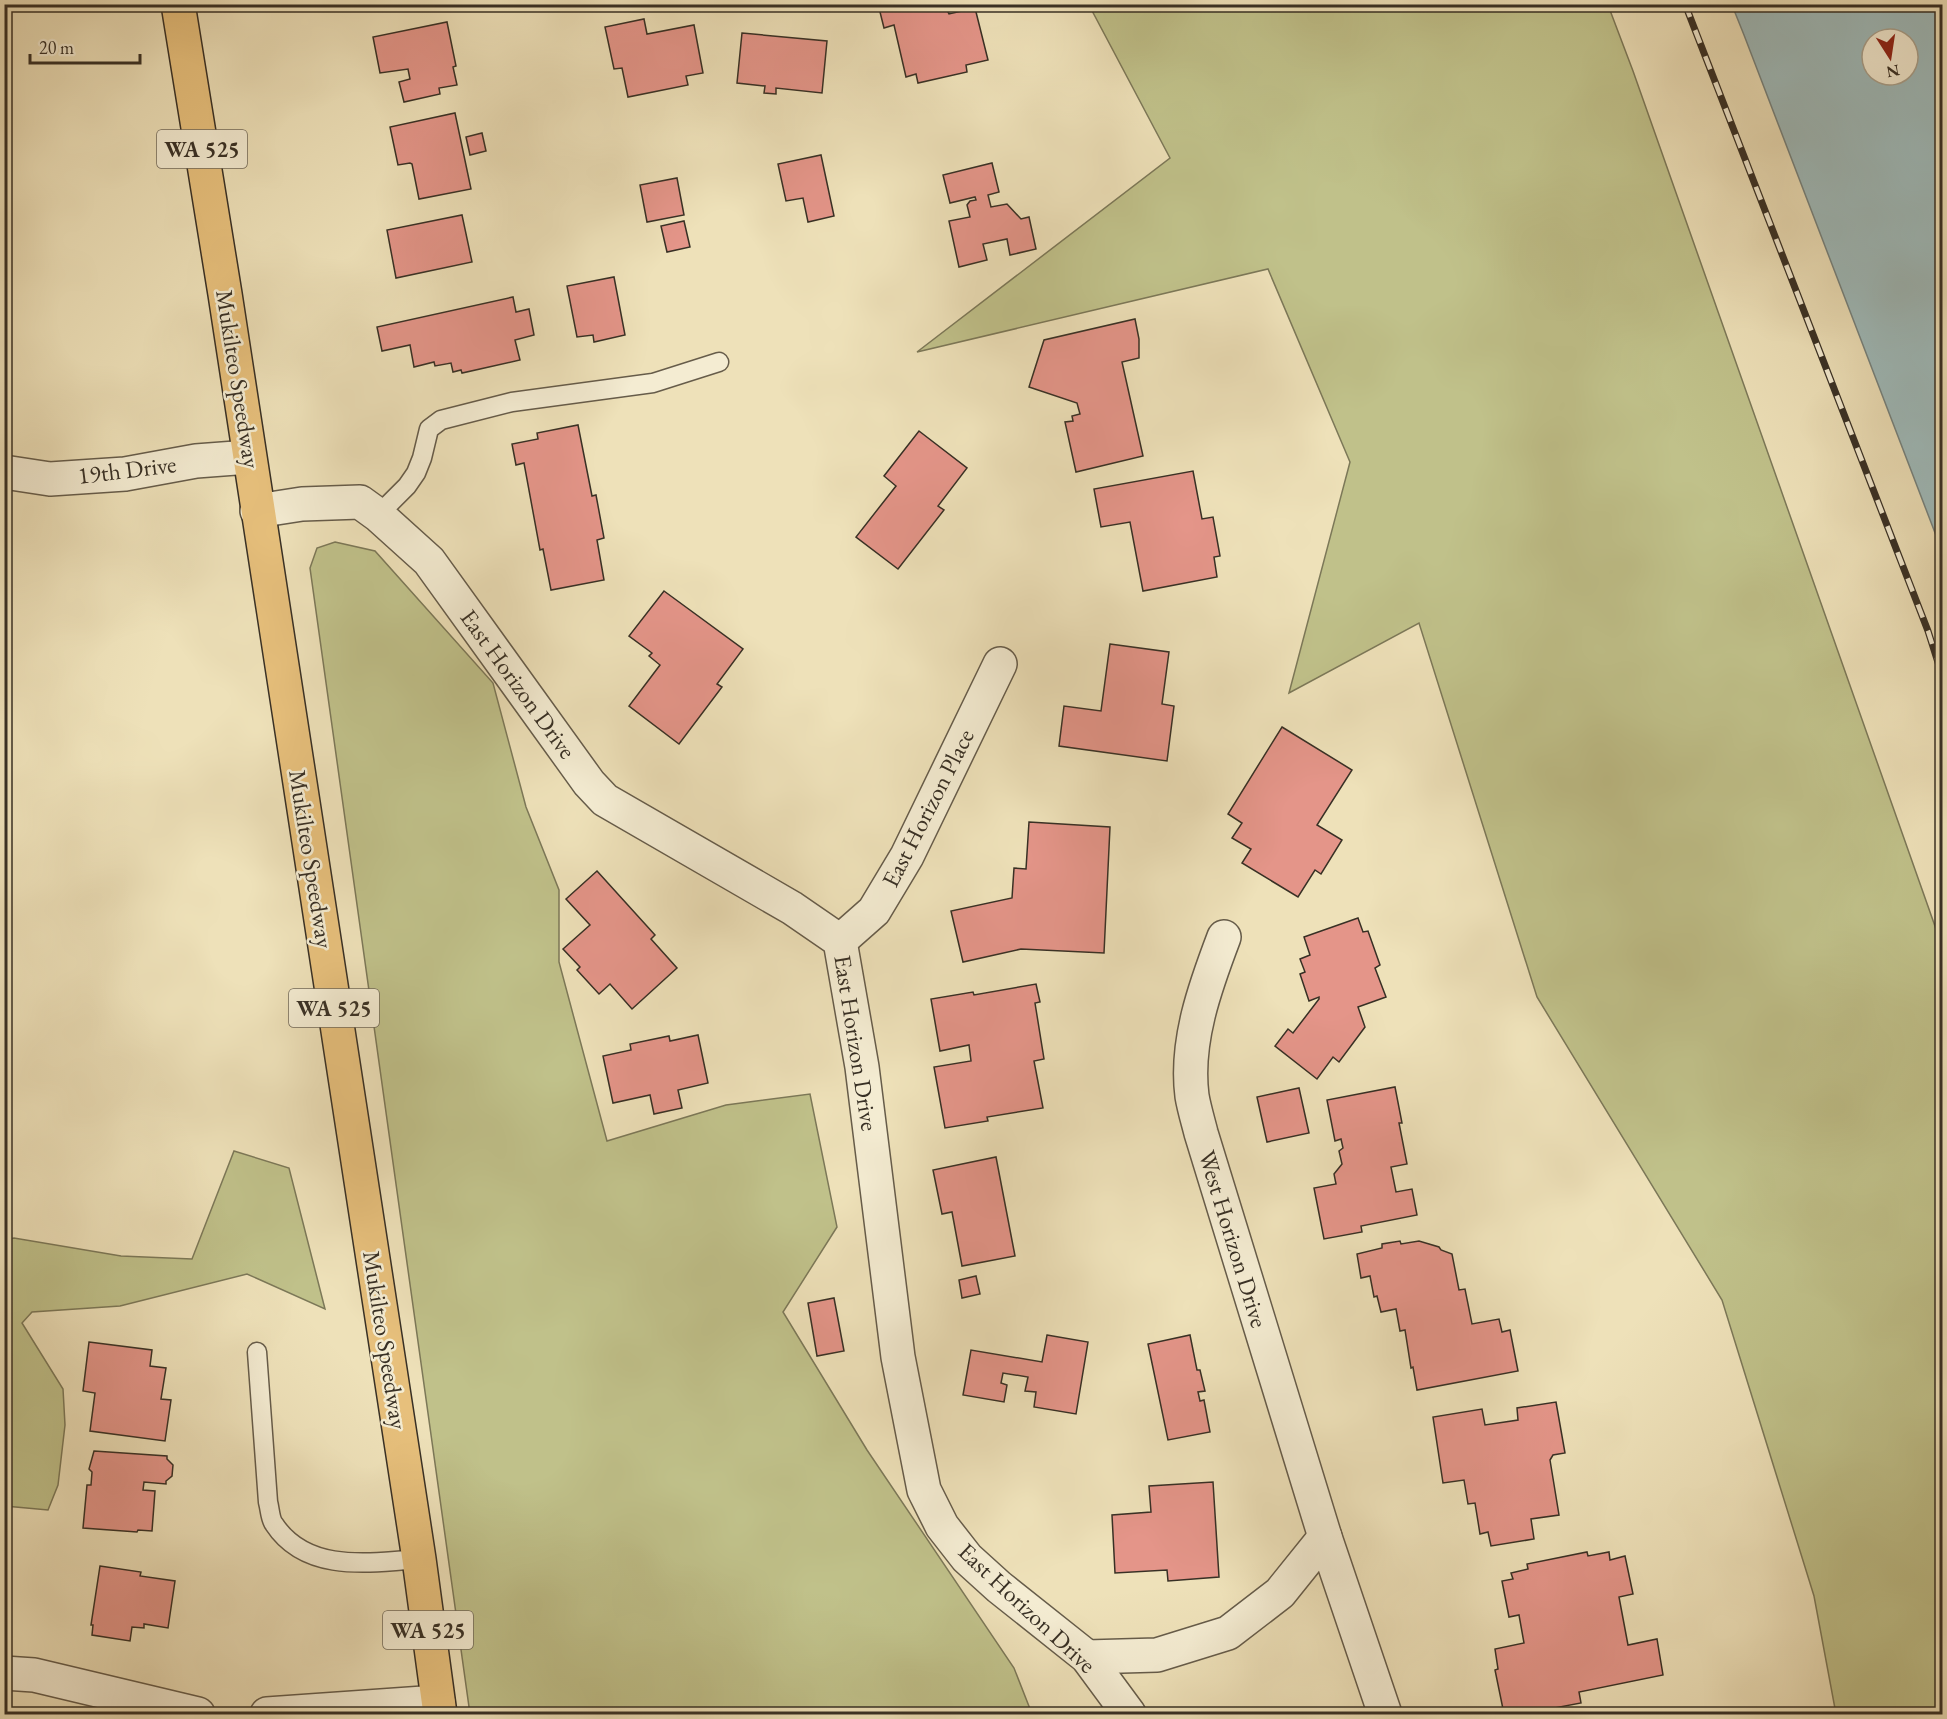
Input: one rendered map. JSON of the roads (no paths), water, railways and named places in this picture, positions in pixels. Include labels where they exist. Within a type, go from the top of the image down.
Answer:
[{"type":"main road","name":"Mukilteo Speedway","points":[[178,4],[418,1559],[439,1708]]},
{"type":"street","name":"19th Drive","points":[[4,472],[50,479],[125,474],[196,461],[249,457]]},
{"type":"street","name":"East Horizon Drive","points":[[257,511],[302,504],[360,502],[378,515],[429,561],[589,783],[605,800],[792,908],[840,941],[862,1067],[898,1357],[924,1490],[942,1526],[967,1558],[999,1587],[1087,1657],[1129,1714]]},
{"type":"street","name":"East Horizon Place","points":[[840,941],[874,911],[907,856],[1000,664]]},
{"type":"street","name":"West Horizon Drive","points":[[1224,937],[1210,975],[1195,1031],[1191,1066],[1192,1097],[1201,1133],[1325,1537],[1385,1714]]},
{"type":"street","points":[[1087,1657],[1157,1655],[1228,1633],[1280,1593],[1325,1537]]},
{"type":"street","points":[[4,1673],[34,1675],[198,1714]]},
{"type":"street","points":[[267,1714],[439,1708]]},
{"type":"lane","points":[[378,515],[407,486],[416,473],[429,429],[441,420],[512,402],[653,383],[719,362]]},
{"type":"lane","points":[[257,1352],[268,1502],[273,1523],[302,1552],[325,1559],[360,1564],[418,1559]]},
{"type":"water","points":[[1732,5],[1942,5],[1942,551]]},
{"type":"railway","points":[[1685,4],[1928,631],[1942,675]]}]
